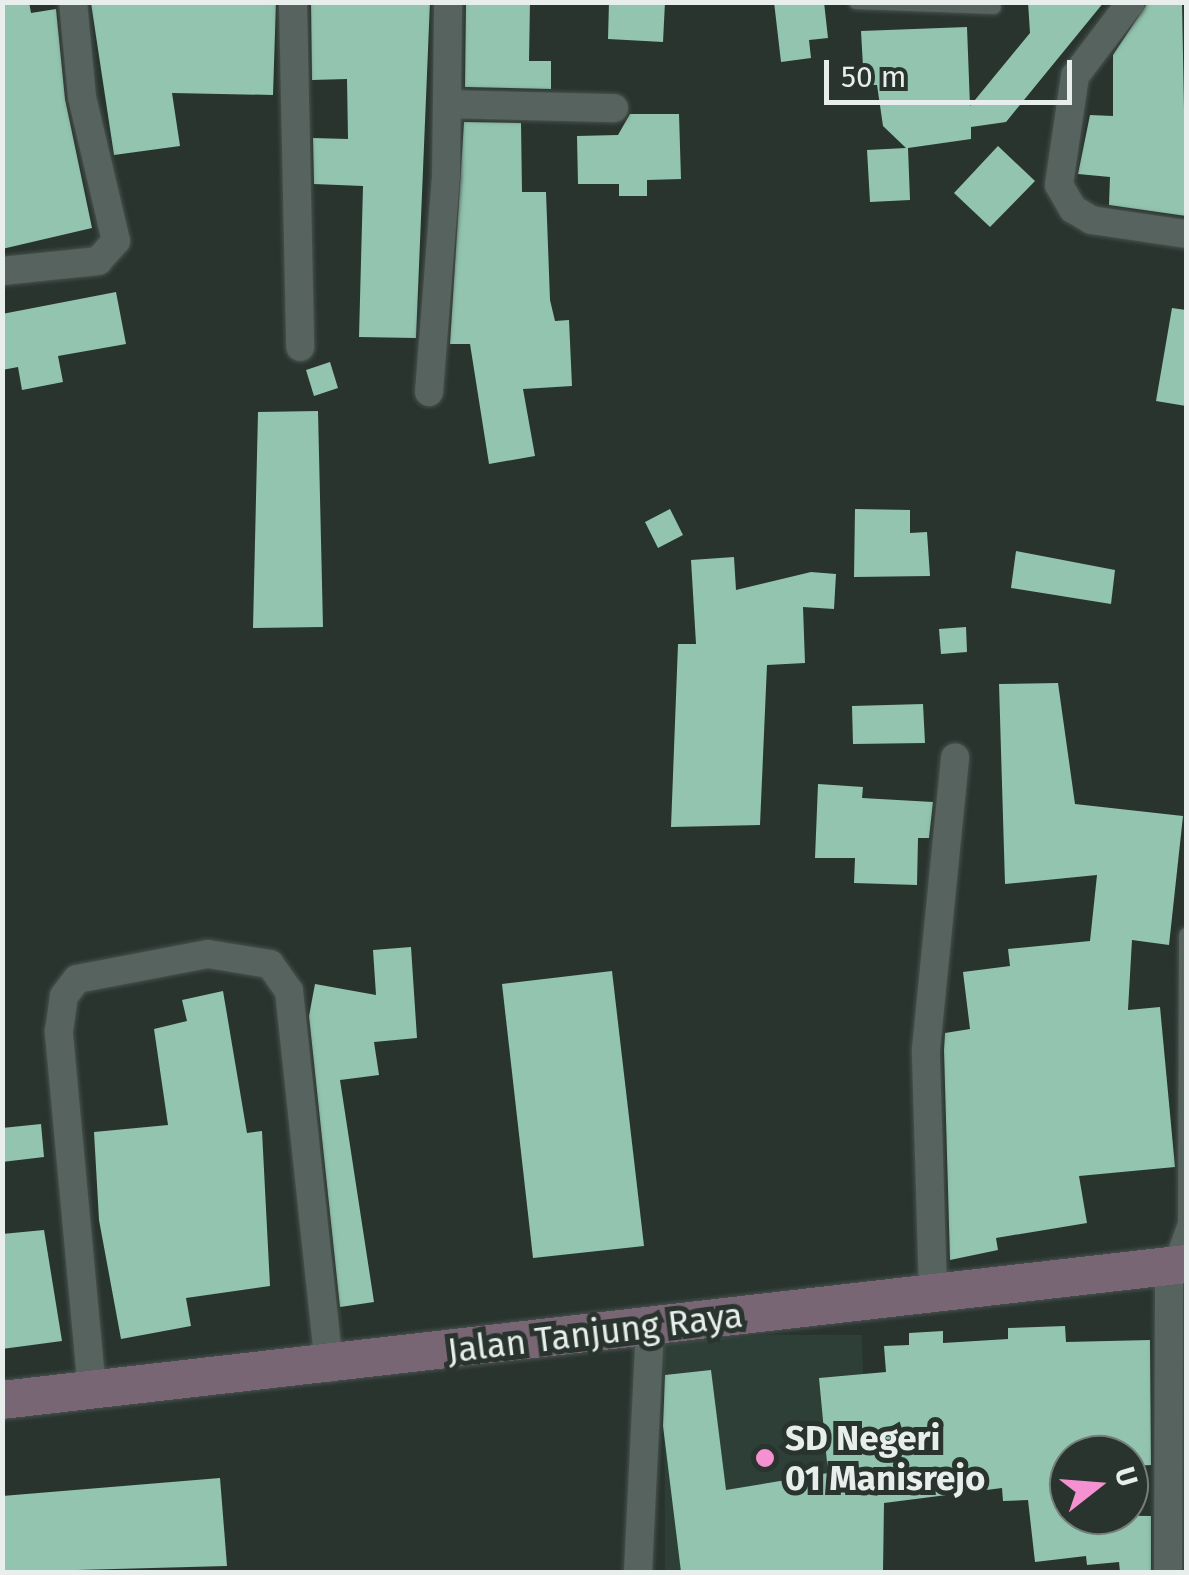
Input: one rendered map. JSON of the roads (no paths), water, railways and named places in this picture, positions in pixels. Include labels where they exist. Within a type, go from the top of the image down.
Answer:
[{"type":"main road","name":"Jalan Tanjung Raya","points":[[2,1400],[330,1368],[650,1324],[1178,1265]]},
{"type":"street","points":[[2,271],[98,261],[116,241],[82,97],[73,2]]},
{"type":"street","points":[[293,2],[300,347]]},
{"type":"street","points":[[429,392],[447,104],[448,2]]},
{"type":"street","points":[[1131,2],[1075,76],[1059,185],[1073,209],[1091,220],[1186,234]]},
{"type":"street","points":[[447,104],[614,108]]},
{"type":"street","points":[[933,1292],[926,1049],[955,757]]},
{"type":"street","points":[[92,1390],[59,1031],[64,996],[77,979],[208,954],[270,964],[289,991],[330,1368]]},
{"type":"street","points":[[1168,1572],[1178,1265]]},
{"type":"street","points":[[638,1572],[650,1324]]},
{"type":"lane","points":[[856,2],[994,7]]},
{"type":"lane","points":[[1178,1265],[1186,1222],[1186,935]]},
{"type":"place","name":"SD Negeri 01 Manisrejo","points":[[765,1458]]}]
